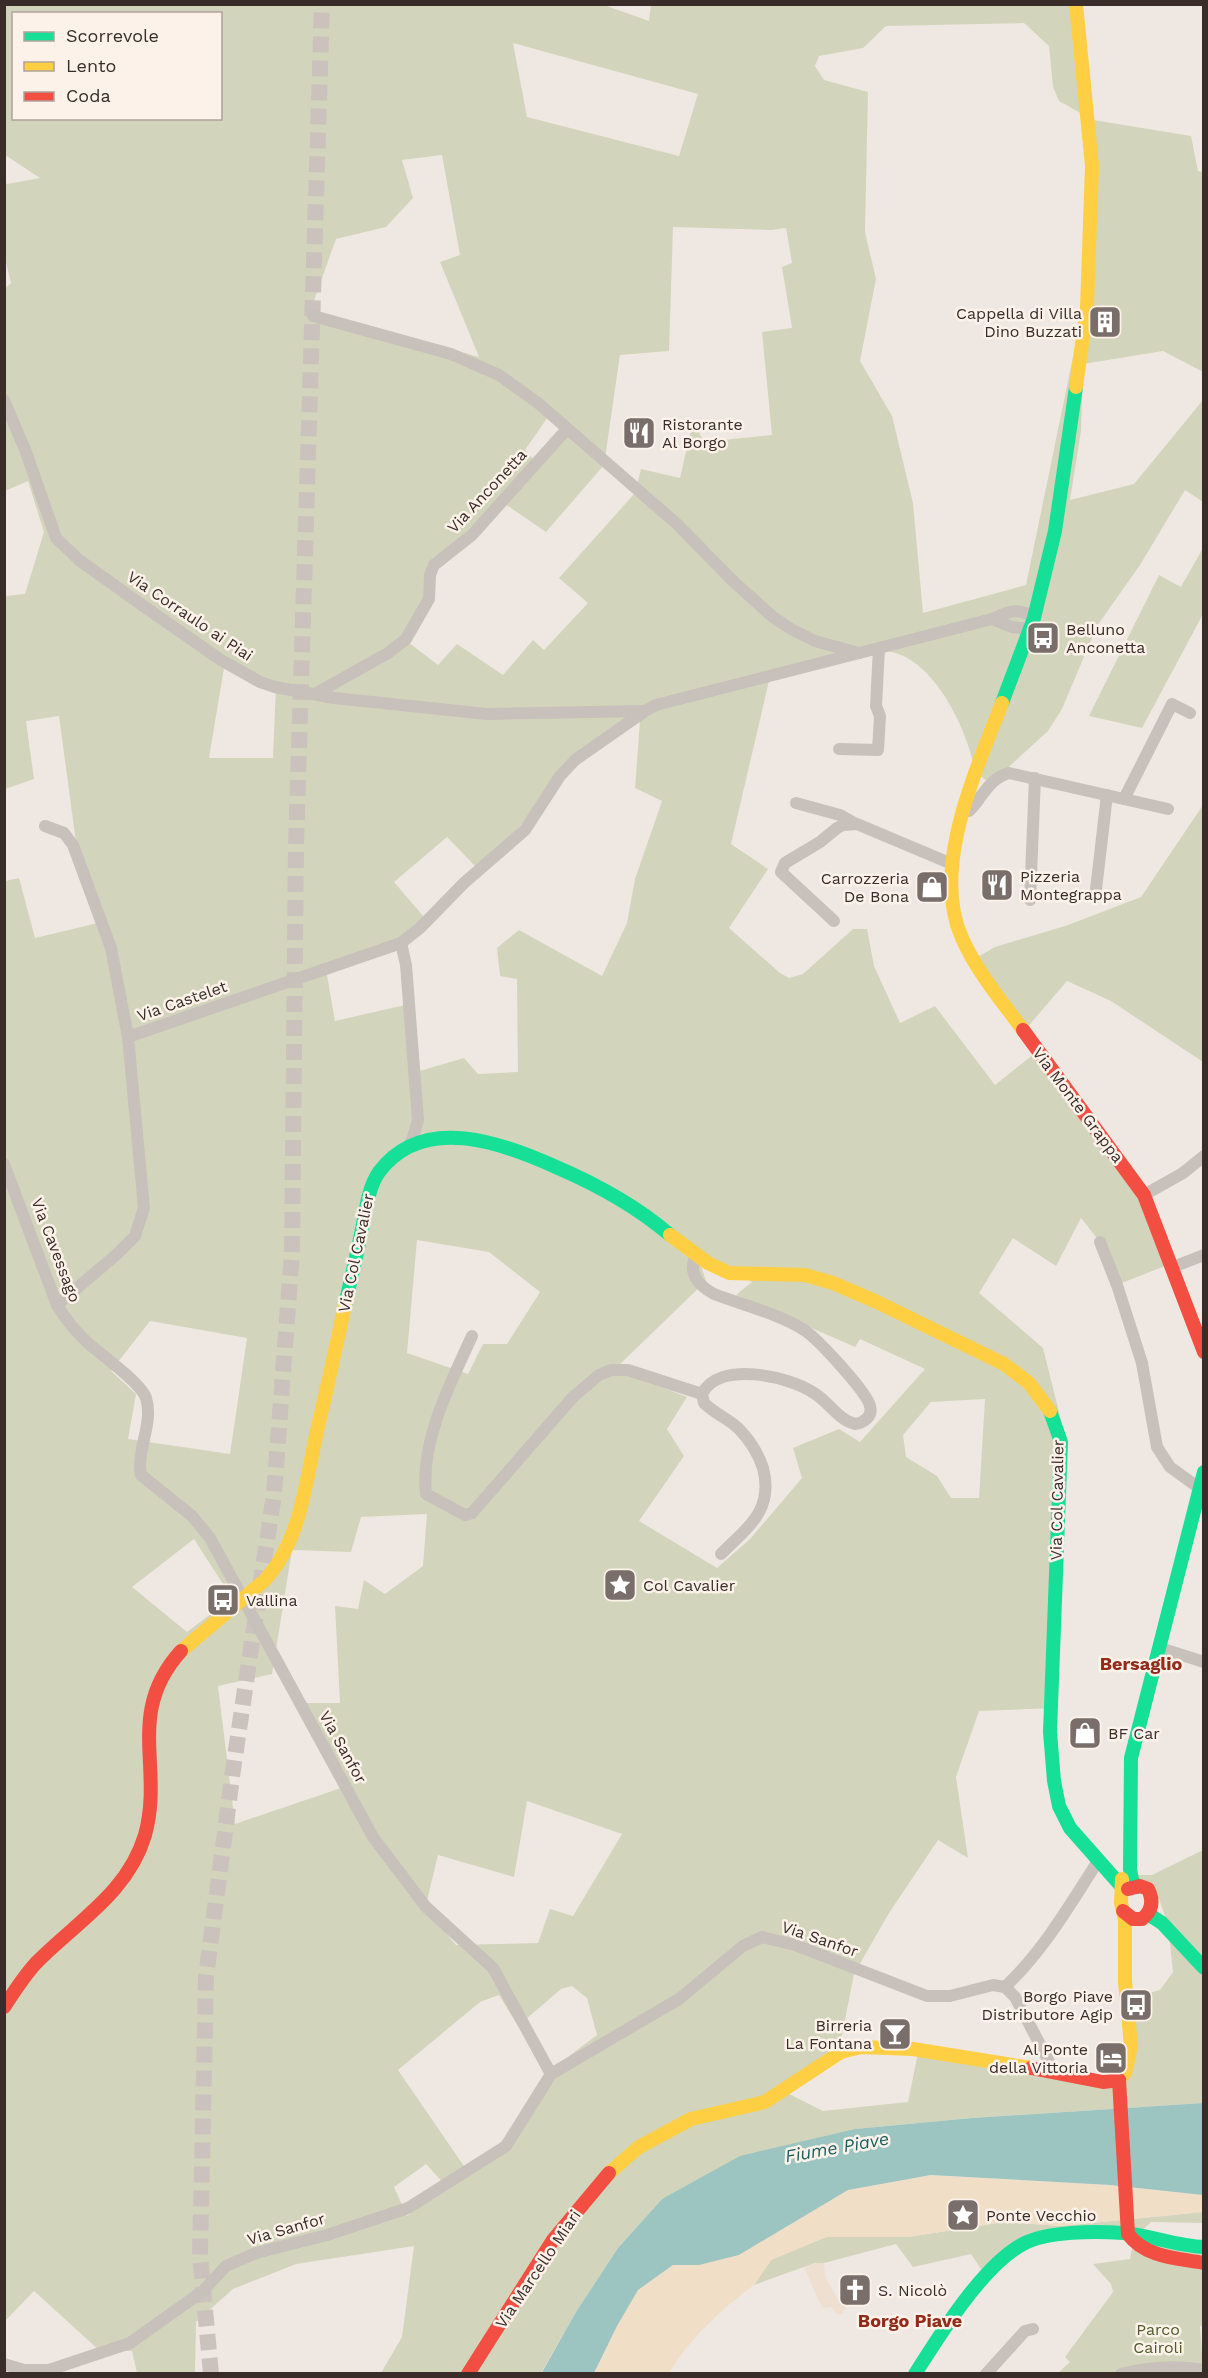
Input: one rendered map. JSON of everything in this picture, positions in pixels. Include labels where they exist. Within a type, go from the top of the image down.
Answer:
[{"type":"street","name":"Via Monte Grappa","points":[[1076,4],[1092,166],[1087,308],[1059,508],[1032,623],[962,811],[952,864],[954,910],[961,936],[974,965],[1144,1195],[1173,1267],[1203,1352]]},
{"type":"street","points":[[313,316],[469,360],[514,385],[677,525],[773,617],[791,629],[815,640],[860,653]]},
{"type":"street","name":"Via Corraulo ai Piai","points":[[4,400],[26,452],[56,538],[70,552],[189,638],[243,673],[274,687],[334,698],[487,714],[645,711]]},
{"type":"street","name":"Via Anconetta","points":[[315,694],[388,653],[406,639],[429,599],[429,575],[434,565],[472,535],[567,429]]},
{"type":"street","points":[[645,711],[656,705],[992,620],[1012,627],[1032,623]]},
{"type":"street","points":[[839,749],[878,750],[880,716],[876,706],[879,648]]},
{"type":"street","points":[[1124,799],[1172,704],[1190,713]]},
{"type":"street","name":"Via Castelet","points":[[45,825],[64,833],[73,845],[111,948],[128,1037],[401,943],[420,928],[464,883],[525,830],[560,776],[575,760],[645,711]]},
{"type":"street","points":[[962,811],[966,812],[972,808],[990,784],[1001,775],[1014,773],[1168,809]]},
{"type":"street","points":[[1030,900],[1035,778]]},
{"type":"street","points":[[1095,898],[1107,795]]},
{"type":"street","points":[[796,803],[840,815],[952,864]]},
{"type":"street","points":[[834,921],[781,872],[781,868],[784,863],[837,828],[857,824]]},
{"type":"street","points":[[401,943],[406,965],[418,1120],[410,1147]]},
{"type":"street","points":[[57,1305],[135,1236],[144,1208],[128,1037]]},
{"type":"street","name":"Via Col Cavalier","points":[[4,2007],[34,1965],[100,1905],[130,1870],[141,1848],[149,1825],[150,1718],[156,1686],[162,1674],[182,1650],[268,1576],[286,1550],[294,1529],[369,1192],[382,1168],[396,1155],[410,1147],[432,1141],[468,1138],[490,1142],[539,1159],[615,1194],[718,1269],[733,1274],[795,1273],[820,1279],[884,1306],[998,1362],[1022,1377],[1041,1395],[1056,1423],[1061,1442],[1051,1760],[1063,1815],[1076,1837],[1101,1864],[1128,1884]]},
{"type":"street","points":[[1144,1195],[1183,1173],[1203,1156]]},
{"type":"street","name":"Via Cavessago","points":[[4,1164],[57,1305],[75,1330],[136,1383],[146,1397],[148,1421],[139,1462],[141,1475],[180,1505],[202,1527],[216,1548],[242,1600]]},
{"type":"street","points":[[1100,1242],[1117,1285],[1142,1363],[1157,1447],[1170,1467],[1199,1488]]},
{"type":"street","points":[[697,1255],[693,1260],[692,1270],[704,1288],[803,1329],[824,1347],[865,1396],[871,1412],[860,1424],[850,1423],[808,1389],[778,1379],[756,1375],[724,1377],[708,1384],[702,1394],[702,1401],[707,1407],[738,1428],[754,1447],[766,1483],[765,1501],[757,1516],[721,1554]]},
{"type":"street","points":[[1173,1267],[1203,1255]]},
{"type":"street","points":[[472,1336],[447,1391],[433,1431],[424,1481],[426,1494],[465,1515],[472,1513],[573,1397],[599,1375],[611,1370],[628,1370],[702,1394]]},
{"type":"street","points":[[1203,1472],[1131,1758],[1128,1884],[1121,1903],[1162,1923],[1203,1968]]},
{"type":"street","name":"Via Sanfor","points":[[242,1600],[373,1838],[426,1907],[493,1968],[551,2074]]},
{"type":"street","points":[[1160,1648],[1203,1662]]},
{"type":"street","points":[[1055,2073],[1015,1997],[1005,1987],[1026,1968],[1101,1864]]},
{"type":"street","points":[[1128,1884],[1145,1888],[1140,1911],[1125,1936],[1125,1981],[1131,2046],[1125,2073],[1119,2080],[1119,2103],[1127,2232],[1133,2242],[1143,2248],[1203,2263]]},
{"type":"street","name":"Via Sanfor","points":[[4,2364],[24,2370],[49,2370],[130,2343],[204,2291],[226,2266],[256,2253],[327,2235],[408,2208],[506,2146],[551,2074],[679,1999],[743,1946],[762,1938],[795,1945],[927,1996],[950,1996],[989,1985],[1005,1987]]},
{"type":"street","name":"Via Marcello Miari","points":[[468,2373],[553,2240],[601,2181],[639,2147],[692,2120],[765,2102],[841,2052],[861,2047],[913,2049],[1075,2078],[1103,2082],[1119,2080]]},
{"type":"street","points":[[915,2373],[985,2278],[1016,2248],[1031,2241],[1127,2232],[1180,2246],[1203,2247]]},
{"type":"street","points":[[986,2373],[1025,2331],[1033,2329]]},
{"type":"street","points":[[1121,2373],[1168,2367],[1203,2370]]},
{"type":"green space","points":[[601,4],[649,21],[651,4],[1081,5],[1093,120],[1191,136],[1198,171],[1203,172],[1203,372],[1163,351],[1083,364],[1081,431],[1070,500],[1134,484],[1203,400],[1203,502],[1185,490],[1140,565],[1097,626],[1062,709],[1048,731],[990,784],[975,771],[964,735],[944,695],[916,664],[899,654],[873,652],[769,681],[731,844],[768,869],[729,928],[780,973],[789,978],[803,974],[853,929],[867,929],[874,966],[900,1023],[935,1006],[995,1085],[1039,1050],[1126,1162],[1175,1262],[1117,1285],[1100,1242],[1081,1218],[1056,1266],[1013,1238],[979,1293],[1043,1348],[1062,1424],[1056,1708],[979,1711],[956,1777],[968,1858],[938,1840],[889,1913],[854,1974],[839,2050],[781,2090],[823,2111],[908,2102],[918,2053],[1113,2078],[1124,2069],[1124,2000],[1160,1990],[1173,1972],[1168,1925],[1159,1899],[1135,1875],[1152,1875],[1203,1850],[1203,2103],[972,2118],[855,2129],[662,2199],[618,2248],[576,2312],[541,2373],[381,2373],[402,2337],[414,2246],[296,2264],[233,2289],[196,2322],[195,2373],[137,2373],[132,2351],[100,2351],[34,2291],[5,2321],[5,881],[19,878],[35,938],[98,923],[75,835],[59,716],[26,721],[34,779],[5,789],[5,596],[25,594],[44,532],[28,481],[5,491],[4,289],[11,283],[5,258],[5,182],[7,184],[40,178],[5,155],[4,5]],"holes":[[[1024,23],[1049,46],[1053,87],[1059,101],[1093,120],[1082,364],[1073,357],[1026,585],[923,613],[913,503],[892,416],[860,361],[876,279],[865,232],[868,92],[824,80],[815,66],[819,56],[863,48],[886,26]],[[513,43],[698,94],[679,156],[527,117]],[[442,155],[460,255],[440,262],[479,357],[311,309],[336,239],[386,227],[413,198],[402,160]],[[673,227],[771,230],[786,228],[792,263],[782,267],[792,328],[762,332],[772,435],[704,442],[693,421],[680,478],[641,469],[635,493],[559,578],[588,603],[544,650],[533,640],[503,675],[457,644],[438,665],[408,642],[437,566],[502,502],[546,532],[604,465],[620,355],[669,351]],[[550,414],[568,430],[537,463],[525,450]],[[225,662],[276,685],[273,758],[209,758]],[[640,721],[635,788],[662,801],[635,879],[627,923],[602,976],[519,930],[497,948],[500,976],[517,979],[518,1072],[478,1074],[464,1058],[409,1074],[405,1005],[335,1021],[325,964],[398,939],[424,917],[394,882],[447,837],[476,867],[506,842],[593,744]],[[417,1240],[489,1252],[540,1292],[507,1344],[483,1344],[468,1374],[407,1353]],[[695,1247],[752,1282],[736,1295],[855,1347],[860,1339],[925,1369],[860,1442],[839,1429],[793,1448],[802,1478],[750,1539],[717,1568],[639,1521],[684,1456],[667,1429],[687,1397],[615,1369],[706,1281]],[[150,1321],[247,1338],[230,1454],[128,1439],[136,1394],[111,1371]],[[985,1399],[979,1498],[951,1498],[937,1476],[906,1457],[903,1435],[931,1402]],[[427,1514],[423,1566],[385,1594],[364,1580],[358,1609],[335,1606],[340,1703],[298,1703],[341,1788],[235,1824],[218,1686],[272,1674],[292,1550],[351,1552],[361,1517]],[[194,1539],[232,1598],[187,1632],[132,1587]],[[527,1801],[622,1834],[573,1916],[550,1909],[538,1943],[456,1945],[425,1909],[438,1855],[514,1877]],[[572,1986],[587,1998],[597,2035],[552,2069],[507,2151],[470,2175],[398,2070],[480,2002],[499,1995],[518,2026],[561,1989]],[[426,2164],[447,2187],[407,2216],[394,2187]]]},
{"type":"green space","points":[[1203,548],[1203,614],[1142,728],[1089,716],[1159,575],[1181,587]]},
{"type":"green space","points":[[1203,805],[1203,1062],[1111,1001],[1067,981],[1025,1030],[974,959],[995,947],[1068,925],[1141,897]]},
{"type":"green space","points":[[1203,2212],[1203,2223],[1151,2222],[1134,2238],[1025,2240],[985,2275],[971,2254],[913,2267],[896,2244],[824,2263],[815,2263],[754,2285],[771,2260],[826,2237],[908,2237],[1004,2222],[1061,2226]]},
{"type":"green space","name":"Parco Cairoli","points":[[1134,2238],[1203,2249],[1204,2326],[1200,2326],[1203,2366],[1117,2373],[1058,2373],[1070,2362],[1065,2357],[1113,2292],[1111,2284],[1093,2264],[1130,2259]]},
{"type":"sand","points":[[931,2175],[1110,2185],[1203,2195],[1203,2212],[1061,2226],[1004,2222],[908,2237],[826,2237],[771,2260],[754,2285],[700,2332],[669,2373],[594,2374],[617,2326],[638,2290],[673,2265],[699,2265],[739,2255],[848,2190]]},
{"type":"shaded area","points":[[824,2263],[825,2276],[840,2304],[846,2307],[842,2314],[837,2314],[832,2307],[822,2308],[804,2267]]},
{"type":"water","name":"Fiume Piave","points":[[1203,2103],[1203,2195],[1110,2185],[931,2175],[848,2190],[739,2255],[699,2265],[673,2265],[638,2290],[594,2373],[541,2374],[576,2312],[618,2248],[662,2199],[740,2156],[855,2129],[972,2118]]},
{"type":"tunnel","points":[[211,2374],[200,2255],[206,1977],[233,1770],[274,1494],[292,1252],[296,845],[322,4]]},
{"type":"traffic: fast","points":[[1002,703],[1034,618],[1055,531],[1076,387]]},
{"type":"traffic: fast","points":[[345,1305],[368,1199],[375,1178],[397,1154],[418,1143],[440,1138],[464,1138],[488,1142],[535,1158],[587,1181],[630,1205],[670,1235]]},
{"type":"traffic: fast","points":[[1050,1411],[1061,1442],[1050,1732],[1054,1781],[1059,1806],[1070,1828],[1123,1888]]},
{"type":"traffic: fast","points":[[1137,1887],[1132,1880],[1130,1869],[1131,1758],[1204,1472]]},
{"type":"traffic: fast","points":[[1148,1914],[1162,1923],[1204,1968]]},
{"type":"traffic: fast","points":[[915,2374],[949,2322],[978,2284],[1008,2254],[1023,2244],[1058,2234],[1099,2232],[1133,2234],[1183,2245],[1204,2247]]},
{"type":"traffic: slow","points":[[1076,4],[1092,166],[1087,308],[1076,387]]},
{"type":"traffic: slow","points":[[1002,703],[970,788],[961,819],[954,850],[951,881],[954,911],[962,938],[982,974],[1023,1030]]},
{"type":"traffic: slow","points":[[670,1235],[708,1263],[729,1273],[805,1275],[833,1283],[877,1302],[1004,1364],[1029,1383],[1050,1411]]},
{"type":"traffic: slow","points":[[181,1651],[264,1581],[286,1548],[305,1490],[345,1305]]},
{"type":"traffic: slow","points":[[1119,2080],[1125,2073],[1131,2046],[1125,1981],[1122,1879]]},
{"type":"traffic: slow","points":[[609,2173],[639,2147],[691,2119],[765,2102],[841,2052],[861,2047],[913,2049],[1031,2068]]},
{"type":"traffic: jam","points":[[1023,1030],[1144,1195],[1204,1352]]},
{"type":"traffic: jam","points":[[4,2007],[36,1963],[114,1890],[137,1855],[145,1835],[150,1810],[149,1741],[154,1696],[164,1674],[181,1651]]},
{"type":"traffic: jam","points":[[1123,1911],[1133,1919],[1142,1919],[1151,1906],[1148,1889],[1140,1886],[1128,1889]]},
{"type":"traffic: jam","points":[[1031,2068],[1103,2082],[1119,2080]]},
{"type":"traffic: jam","points":[[1119,2080],[1128,2234],[1144,2248],[1163,2256],[1204,2263]]},
{"type":"traffic: jam","points":[[468,2374],[553,2240],[609,2173]]},
{"type":"place","name":"Cappella di Villa Dino Buzzati","points":[[1105,322]]},
{"type":"place","name":"Ristorante Al Borgo","points":[[639,433]]},
{"type":"place","name":"Belluno Anconetta","points":[[1043,638]]},
{"type":"place","name":"Pizzeria Montegrappa","points":[[997,885]]},
{"type":"place","name":"Carrozzeria De Bona","points":[[932,887]]},
{"type":"place","name":"Col Cavalier","points":[[620,1585]]},
{"type":"place","name":"Vallina","points":[[223,1600]]},
{"type":"place","name":"BF Car","points":[[1085,1733]]},
{"type":"place","name":"Borgo Piave Distributore Agip","points":[[1136,2005]]},
{"type":"place","name":"Birreria La Fontana","points":[[895,2034]]},
{"type":"place","name":"Al Ponte della Vittoria","points":[[1111,2058]]},
{"type":"place","name":"Ponte Vecchio","points":[[963,2215]]},
{"type":"place","name":"S. Nicolò","points":[[855,2290]]},
{"type":"district","name":"Bersaglio","points":[[1141,1663]]},
{"type":"district","name":"Borgo Piave","points":[[910,2320]]}]
